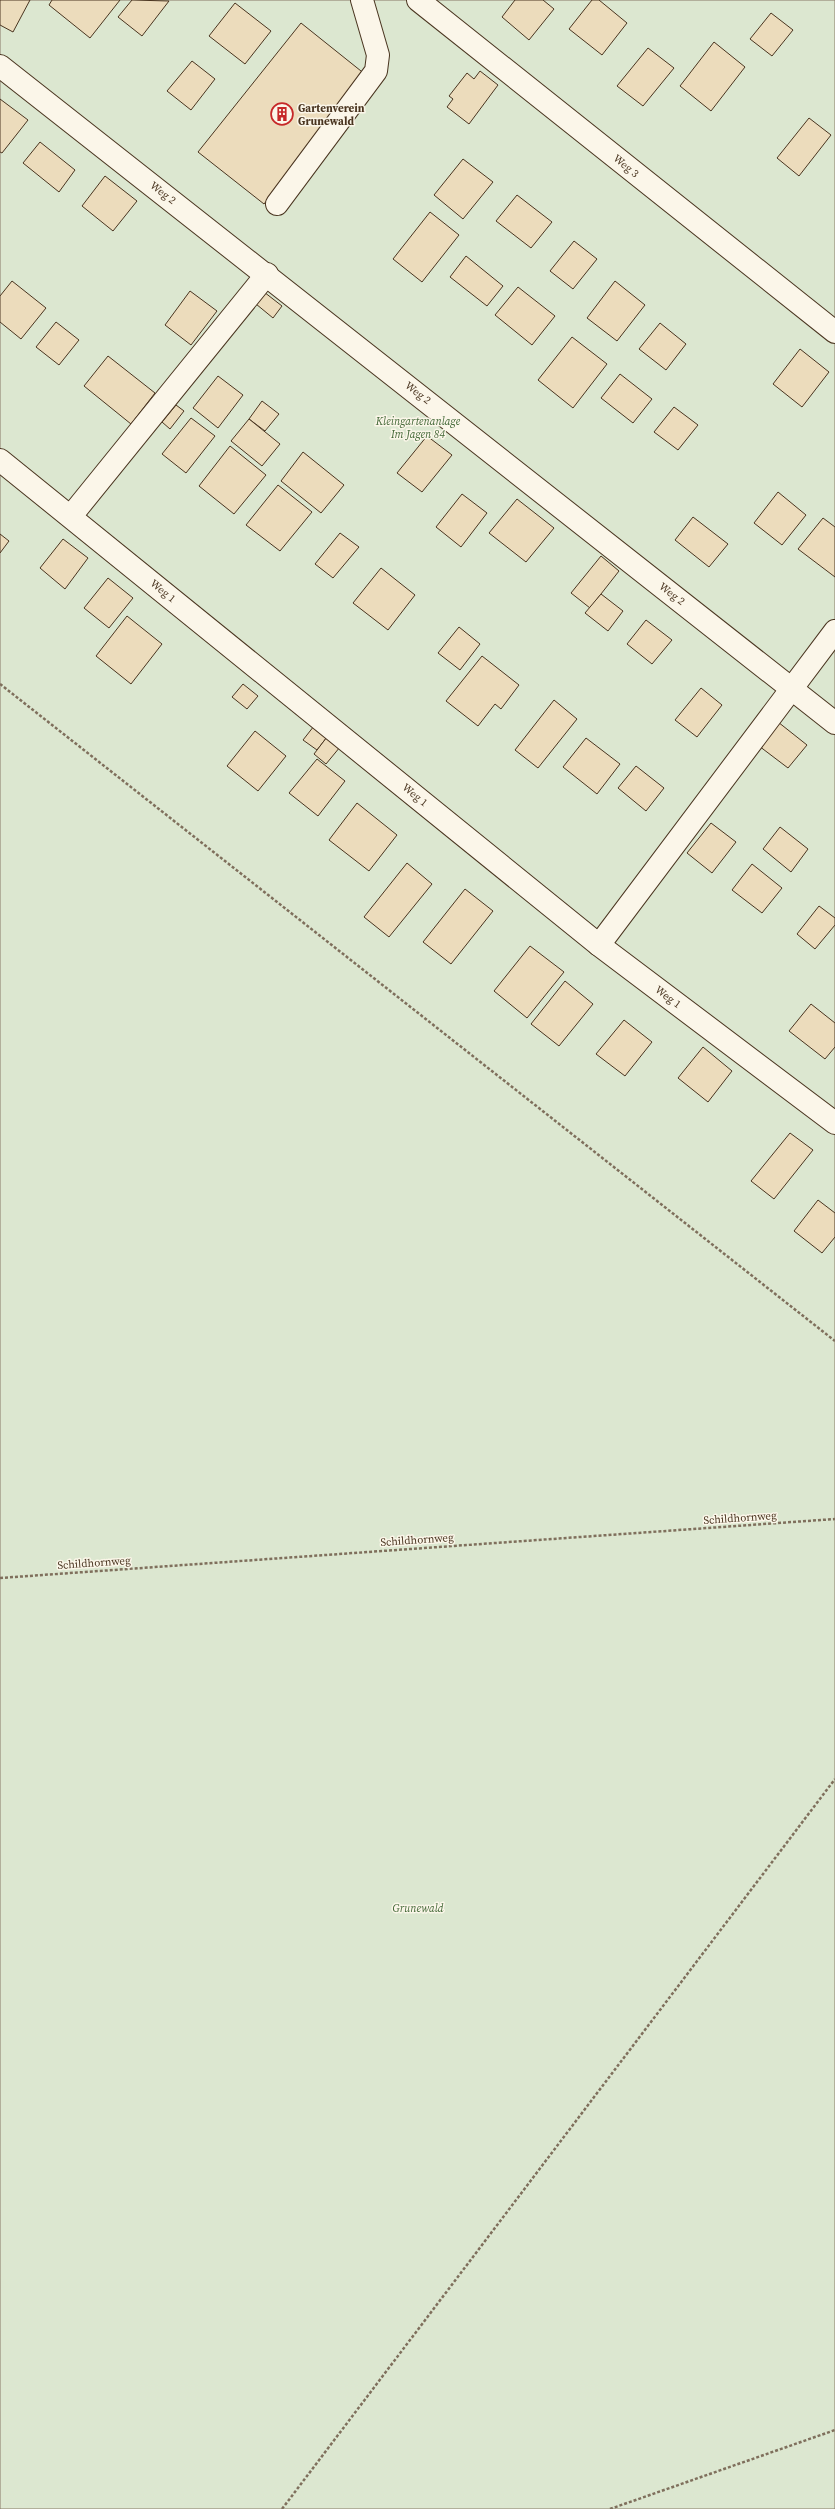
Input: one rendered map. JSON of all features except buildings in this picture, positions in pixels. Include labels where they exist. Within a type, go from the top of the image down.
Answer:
[{"type":"lane","points":[[276,204],[376,71],[378,55],[362,0]]},
{"type":"lane","name":"Weg 3","points":[[418,0],[835,332]]},
{"type":"lane","name":"Weg 2","points":[[0,66],[267,274],[835,723]]},
{"type":"lane","points":[[71,516],[267,274]]},
{"type":"lane","name":"Weg 1","points":[[0,460],[599,945],[835,1123]]},
{"type":"lane","points":[[599,945],[790,688],[835,631]]},
{"type":"path","points":[[0,684],[835,1341]]},
{"type":"path","name":"Schildhornweg","points":[[0,1578],[835,1519]]},
{"type":"path","points":[[282,2509],[835,1779]]},
{"type":"path","points":[[610,2509],[835,2430]]},
{"type":"green space","name":"Grunewald","points":[[0,0],[835,0],[835,2509],[0,2509]]},
{"type":"place","name":"Gartenverein Grunewald","points":[[282,114]]},
{"type":"park label","name":"Kleingartenanlage Im Jagen 84","points":[[418,427]]}]
